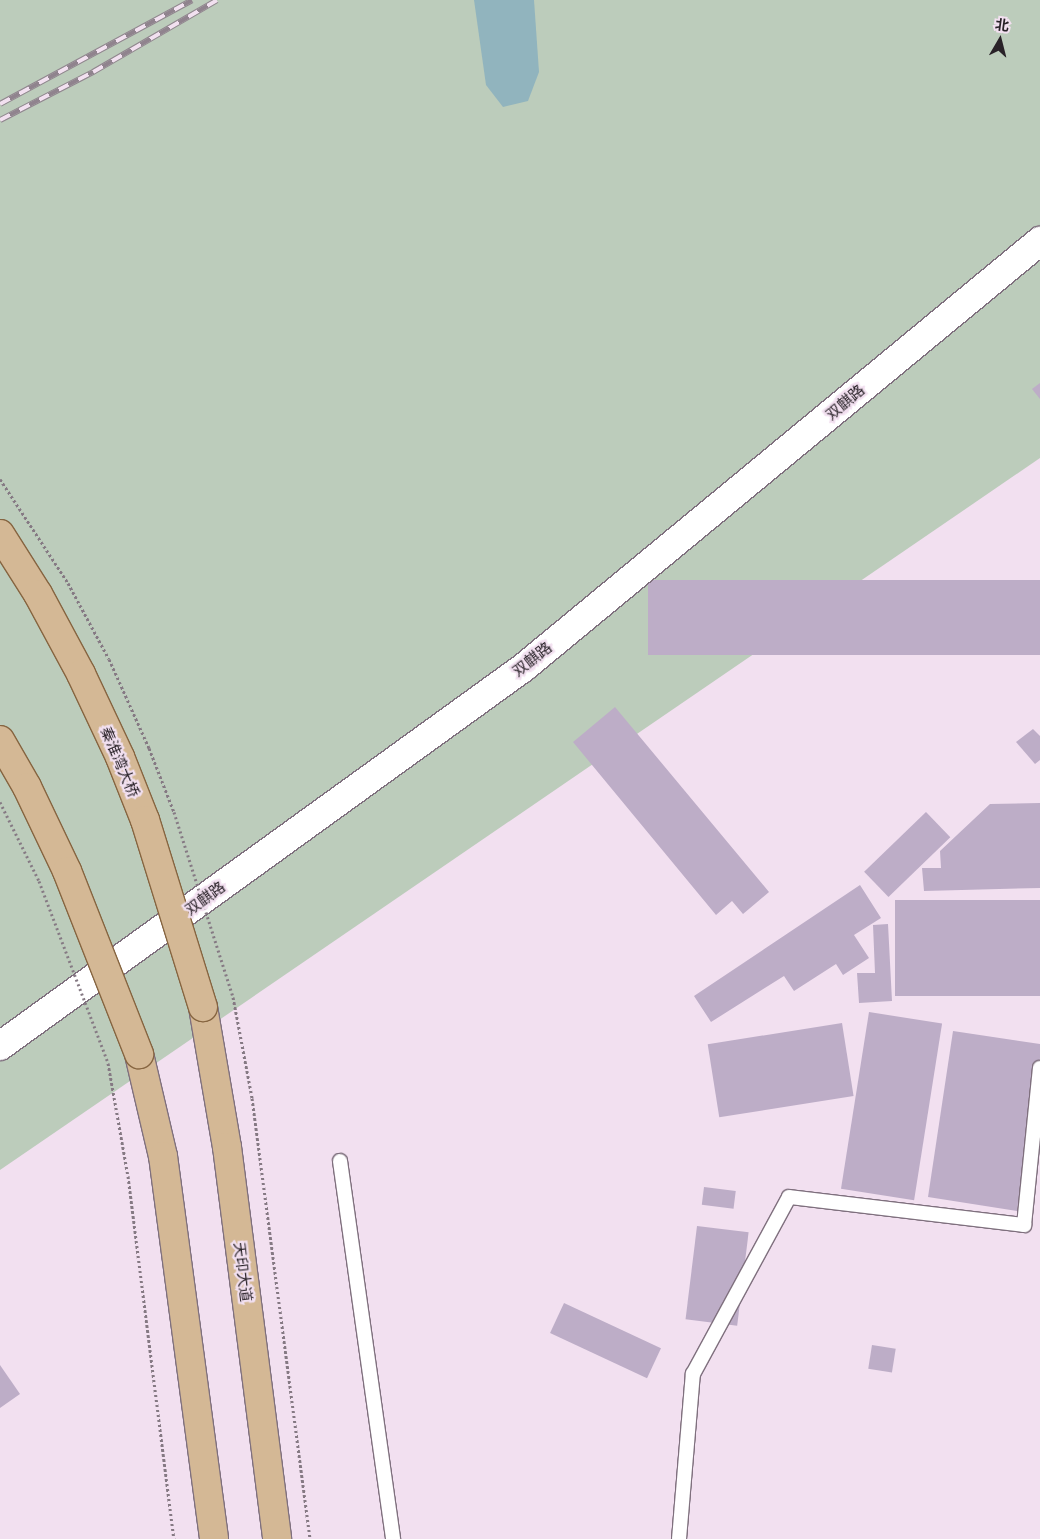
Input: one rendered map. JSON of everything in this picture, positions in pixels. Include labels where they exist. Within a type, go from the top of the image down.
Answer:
[{"type":"main road","name":"秦淮湾大桥","points":[[0,534],[38,594],[81,674],[120,757],[145,820],[203,1007]]},
{"type":"main road","points":[[0,740],[27,787],[67,871],[139,1054],[163,1156],[214,1539]]},
{"type":"main road","name":"天印大道","points":[[203,1007],[227,1147],[277,1539]]},
{"type":"street","name":"双麒路","points":[[0,1046],[523,668],[1040,241]]},
{"type":"lane","points":[[679,1539],[693,1374],[789,1197],[1024,1225],[1040,1068]]},
{"type":"lane","points":[[340,1160],[393,1539]]},
{"type":"path","points":[[0,802],[39,881],[108,1063],[128,1176],[174,1539]]},
{"type":"path","points":[[233,997],[252,1098],[310,1539]]},
{"type":"green space","points":[[0,0],[1040,0],[1040,458],[0,1170]]},
{"type":"water","points":[[474,0],[534,0],[539,72],[528,101],[503,107],[486,85]]},
{"type":"building","points":[[1040,383],[1040,399],[1032,389]]},
{"type":"building","points":[[648,580],[1040,580],[1040,655],[648,655]]},
{"type":"building","points":[[615,707],[769,892],[743,914],[732,901],[716,915],[573,742]]},
{"type":"building","points":[[1033,729],[1040,736],[1040,760],[1035,764],[1016,742]]},
{"type":"building","points":[[1040,803],[1040,888],[924,891],[922,868],[941,868],[940,851],[990,804]]},
{"type":"building","points":[[926,812],[950,837],[888,897],[864,872]]},
{"type":"building","points":[[860,885],[881,918],[854,935],[869,958],[843,975],[836,964],[794,991],[784,976],[711,1022],[694,996]]},
{"type":"building","points":[[895,900],[1040,900],[1040,996],[895,996]]},
{"type":"building","points":[[888,924],[892,1001],[859,1003],[857,973],[875,973],[873,925]]},
{"type":"building","points":[[869,1012],[942,1024],[914,1200],[841,1189]]},
{"type":"building","points":[[842,1023],[854,1096],[719,1117],[708,1044]]},
{"type":"building","points":[[953,1031],[1040,1044],[1040,1058],[1017,1211],[928,1197]]},
{"type":"building","points":[[704,1187],[736,1191],[734,1209],[702,1205]]},
{"type":"building","points":[[697,1226],[749,1232],[737,1326],[686,1319]]},
{"type":"building","points":[[564,1303],[661,1348],[647,1378],[550,1333]]},
{"type":"building","points":[[872,1345],[896,1349],[892,1372],[868,1369]]},
{"type":"building","points":[[0,1365],[20,1394],[0,1408]]},
{"type":"railway","points":[[0,104],[192,0]]},
{"type":"railway","points":[[0,120],[93,72],[217,0]]}]
